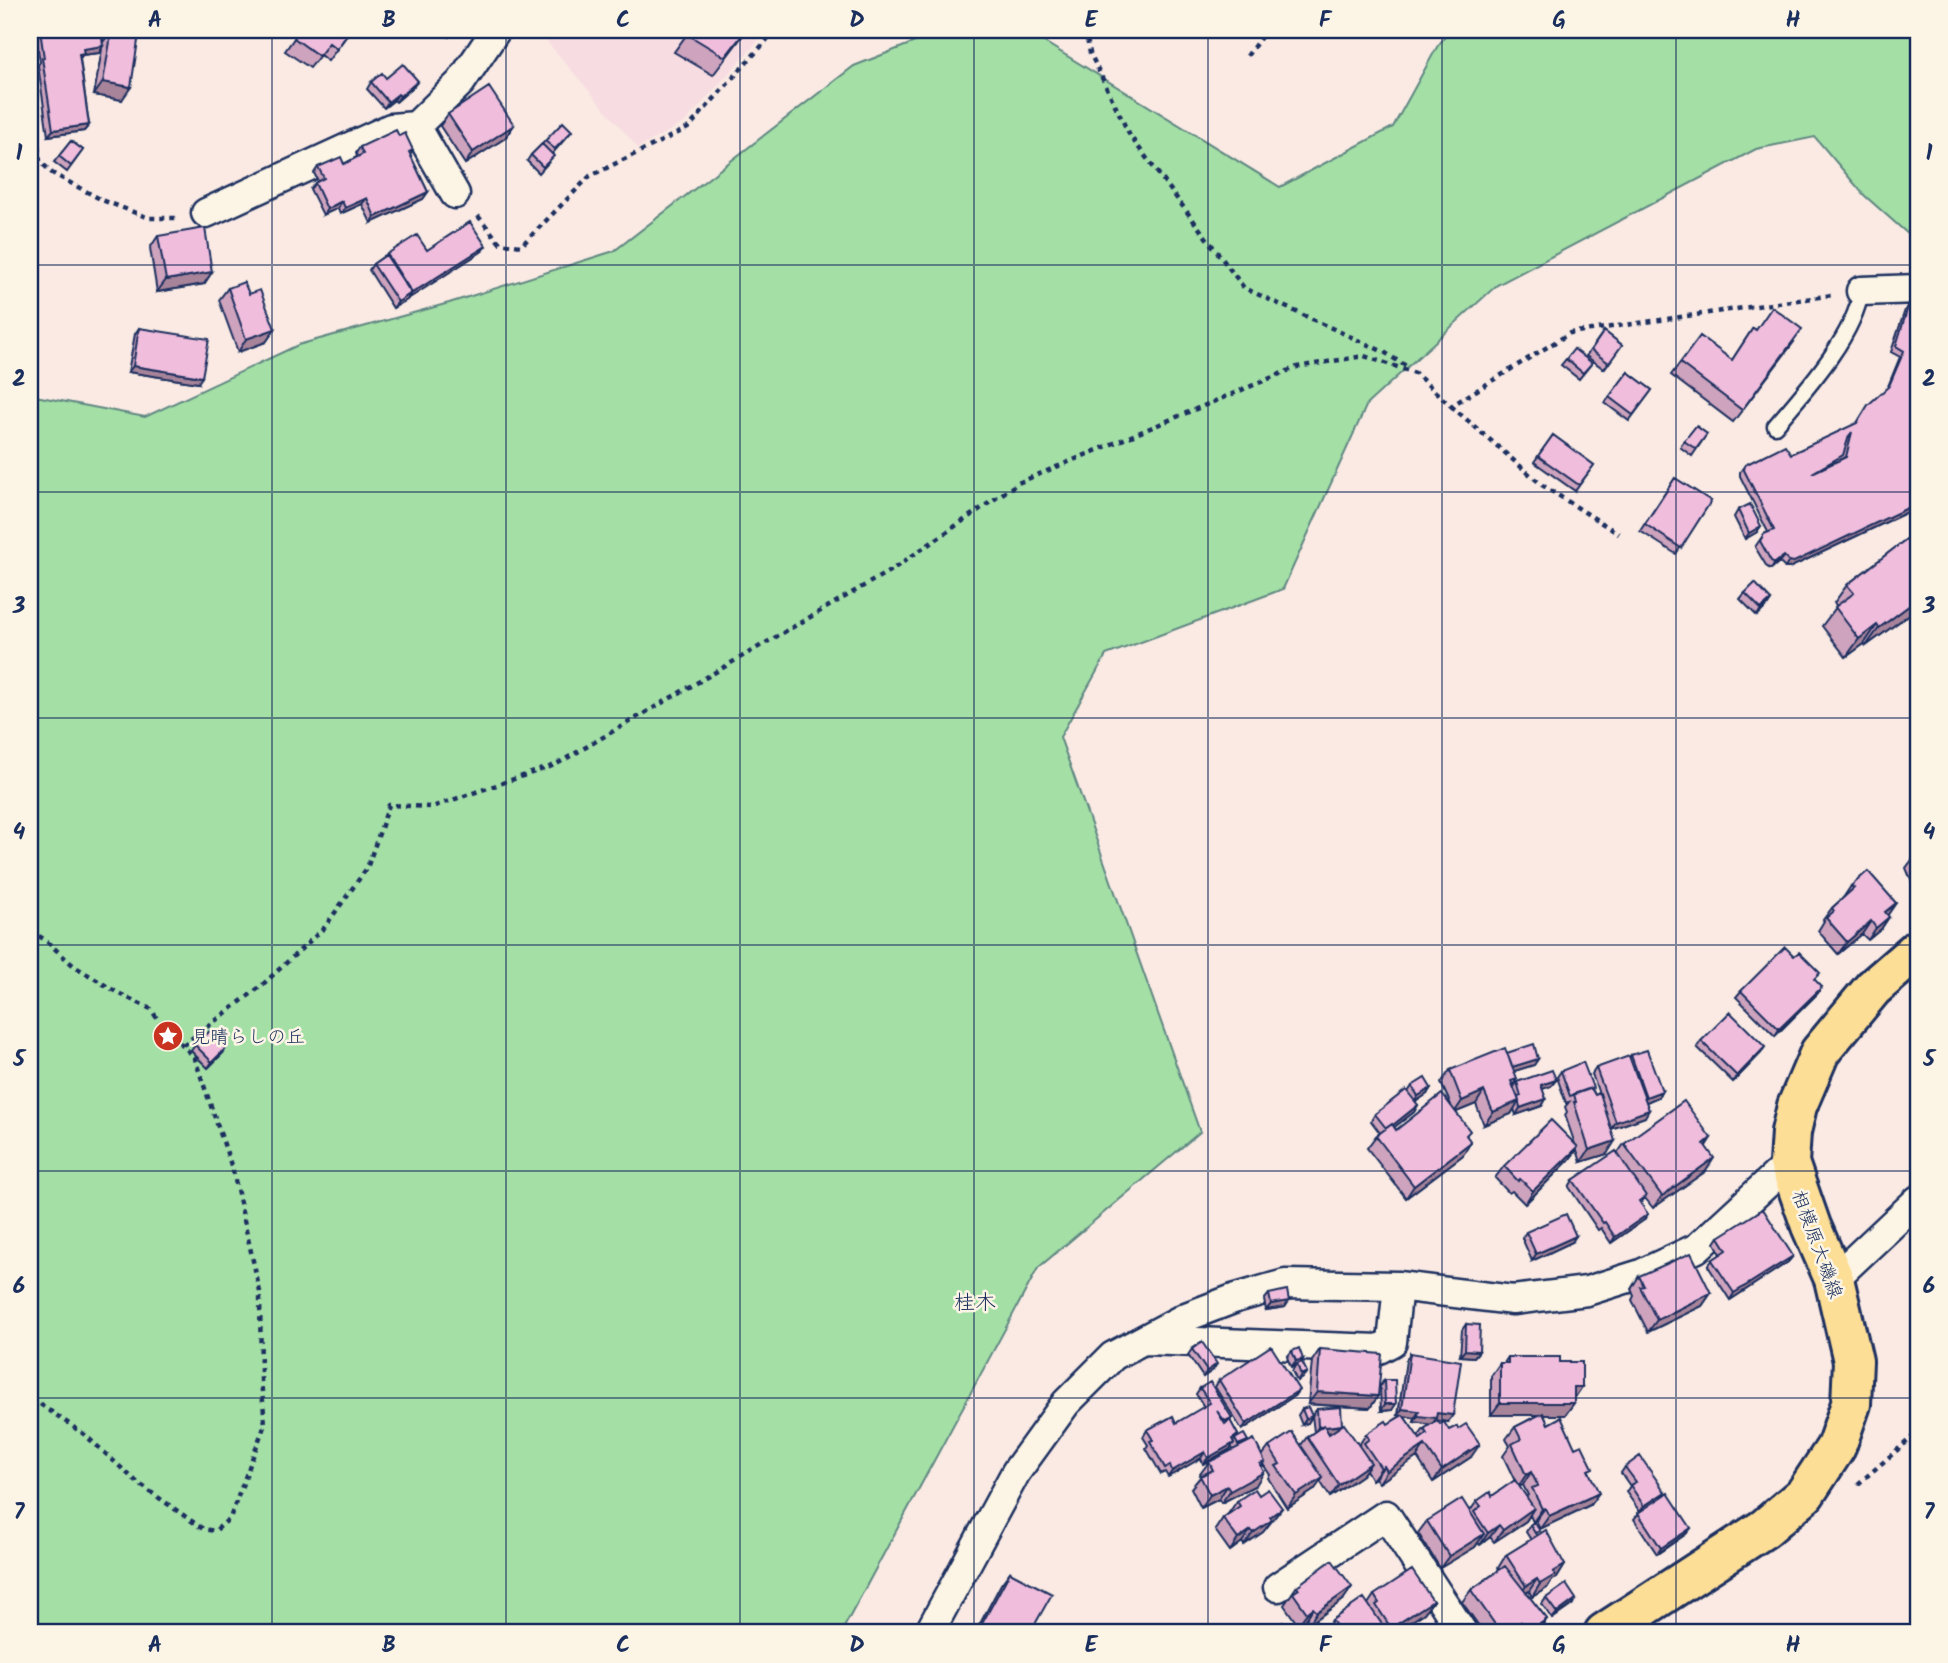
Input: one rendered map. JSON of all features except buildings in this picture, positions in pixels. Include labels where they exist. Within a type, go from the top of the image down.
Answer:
[{"type":"main road","name":"相模原大磯線","points":[[1604,1633],[1765,1528],[1805,1494],[1836,1447],[1851,1404],[1853,1361],[1834,1279],[1811,1226],[1789,1163],[1791,1132],[1797,1106],[1821,1052],[1873,988],[1918,948]]},
{"type":"street","points":[[206,213],[391,128],[416,126],[461,82],[496,30]]},
{"type":"street","points":[[416,126],[455,194]]},
{"type":"street","points":[[1861,291],[1918,289]]},
{"type":"street","points":[[929,1633],[1016,1472],[1066,1403],[1113,1356],[1186,1317],[1236,1298],[1285,1284],[1398,1286],[1513,1300],[1587,1291],[1630,1277],[1697,1248],[1789,1163]]},
{"type":"street","points":[[1834,1279],[1918,1200]]},
{"type":"street","points":[[1143,1340],[1379,1349],[1392,1342],[1398,1286]]},
{"type":"street","points":[[1278,1587],[1386,1515],[1463,1633]]},
{"type":"lane","points":[[1775,426],[1822,370],[1859,308],[1861,291]]},
{"type":"path","points":[[455,194],[463,197],[500,243],[520,246],[590,176],[688,128],[773,30]]},
{"type":"path","points":[[1085,30],[1090,53],[1130,136],[1244,288],[1384,352],[1415,373],[1542,485],[1619,534]]},
{"type":"path","points":[[1247,56],[1266,30]]},
{"type":"path","points":[[30,76],[40,161],[52,173],[102,200],[149,218],[180,218],[206,213]]},
{"type":"path","points":[[1451,406],[1570,332],[1861,291]]},
{"type":"path","points":[[183,1045],[260,987],[324,928],[367,869],[389,805],[432,807],[555,765],[893,569],[1018,482],[1297,367],[1364,356],[1415,373]]},
{"type":"path","points":[[30,931],[44,939],[74,966],[151,1009],[168,1036],[183,1045],[195,1059],[233,1171],[260,1292],[261,1380],[265,1424],[230,1518],[215,1531],[203,1529],[138,1483],[85,1435],[30,1397]]},
{"type":"shaded area","points":[[537,30],[764,30],[758,41],[685,122],[638,148]]},
{"type":"green space","points":[[1450,30],[1918,30],[1918,243],[1864,195],[1815,137],[1756,149],[1497,285],[1367,404],[1283,589],[1106,655],[1060,737],[1200,1132],[1038,1268],[841,1633],[30,1633],[30,395],[145,417],[298,345],[449,303],[614,251],[854,66],[925,38],[1028,32],[1280,187],[1393,127],[1437,47]]},
{"type":"place","name":"見晴らしの丘","points":[[168,1036]]},
{"type":"district","name":"桂木","points":[[975,1302]]}]
